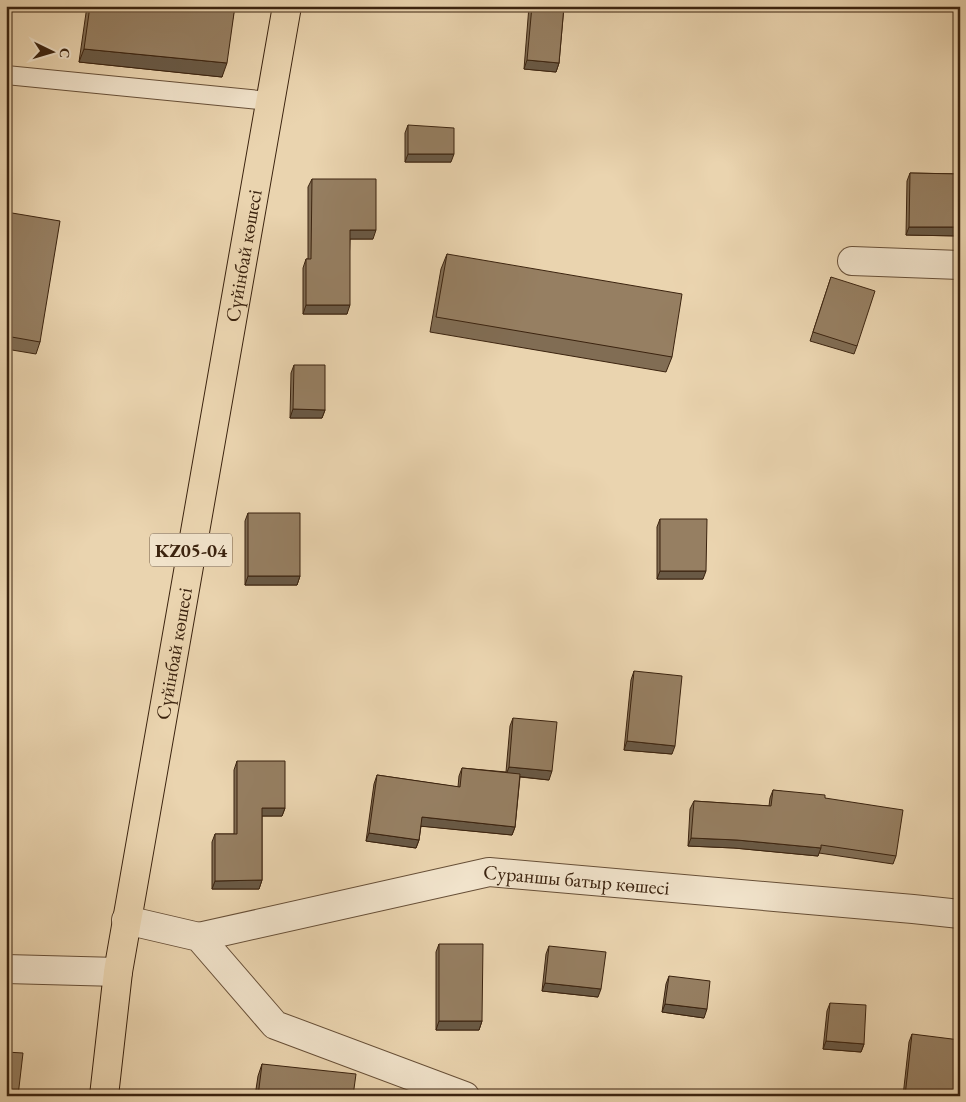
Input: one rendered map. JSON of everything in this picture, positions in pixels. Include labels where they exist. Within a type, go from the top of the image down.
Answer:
[{"type":"main road","name":"Сүйінбай көшесі","points":[[104,1096],[126,920],[287,6]]},
{"type":"street","points":[[852,261],[960,265]]},
{"type":"street","name":"Сураншы батыр көшесі","points":[[199,937],[489,872],[960,914]]},
{"type":"street","points":[[126,920],[199,937],[275,1025],[465,1096]]},
{"type":"street","points":[[6,969],[118,972]]},
{"type":"lane","points":[[6,75],[270,101]]},
{"type":"building","points":[[90,6],[235,6],[227,63],[84,49]]},
{"type":"building","points":[[532,6],[564,6],[559,63],[527,60]]},
{"type":"building","points":[[408,125],[454,128],[454,154],[408,154]]},
{"type":"building","points":[[910,173],[960,174],[960,227],[909,227]]},
{"type":"building","points":[[312,179],[376,179],[376,230],[350,230],[350,305],[306,305],[306,259],[311,259]]},
{"type":"building","points":[[6,212],[60,221],[40,342],[6,336]]},
{"type":"building","points":[[447,254],[682,294],[672,357],[436,317]]},
{"type":"building","points":[[831,277],[875,291],[857,346],[813,332]]},
{"type":"building","points":[[294,365],[325,365],[325,410],[293,409]]},
{"type":"building","points":[[960,484],[960,512],[958,512]]},
{"type":"building","points":[[248,513],[300,513],[300,576],[248,576]]},
{"type":"building","points":[[660,519],[707,519],[706,571],[660,571]]},
{"type":"building","points":[[634,671],[682,676],[675,746],[627,741]]},
{"type":"building","points":[[513,718],[557,722],[552,771],[509,767]]},
{"type":"building","points":[[237,761],[285,761],[285,808],[262,808],[262,880],[215,881],[215,834],[237,834]]},
{"type":"building","points":[[462,768],[520,774],[515,827],[422,817],[419,840],[369,833],[377,775],[460,787]]},
{"type":"building","points":[[773,790],[825,795],[825,798],[903,810],[896,856],[821,845],[821,848],[737,840],[691,838],[694,801],[771,806]]},
{"type":"building","points":[[439,944],[483,944],[482,1021],[439,1021]]},
{"type":"building","points":[[549,946],[606,952],[601,989],[545,983]]},
{"type":"building","points":[[669,976],[710,981],[707,1009],[665,1004]]},
{"type":"building","points":[[830,1003],[866,1005],[864,1044],[826,1041]]},
{"type":"building","points":[[912,1034],[960,1040],[958,1096],[905,1096]]},
{"type":"building","points":[[6,1052],[23,1053],[18,1096],[6,1096]]},
{"type":"building","points":[[262,1064],[356,1074],[353,1096],[258,1096]]}]
